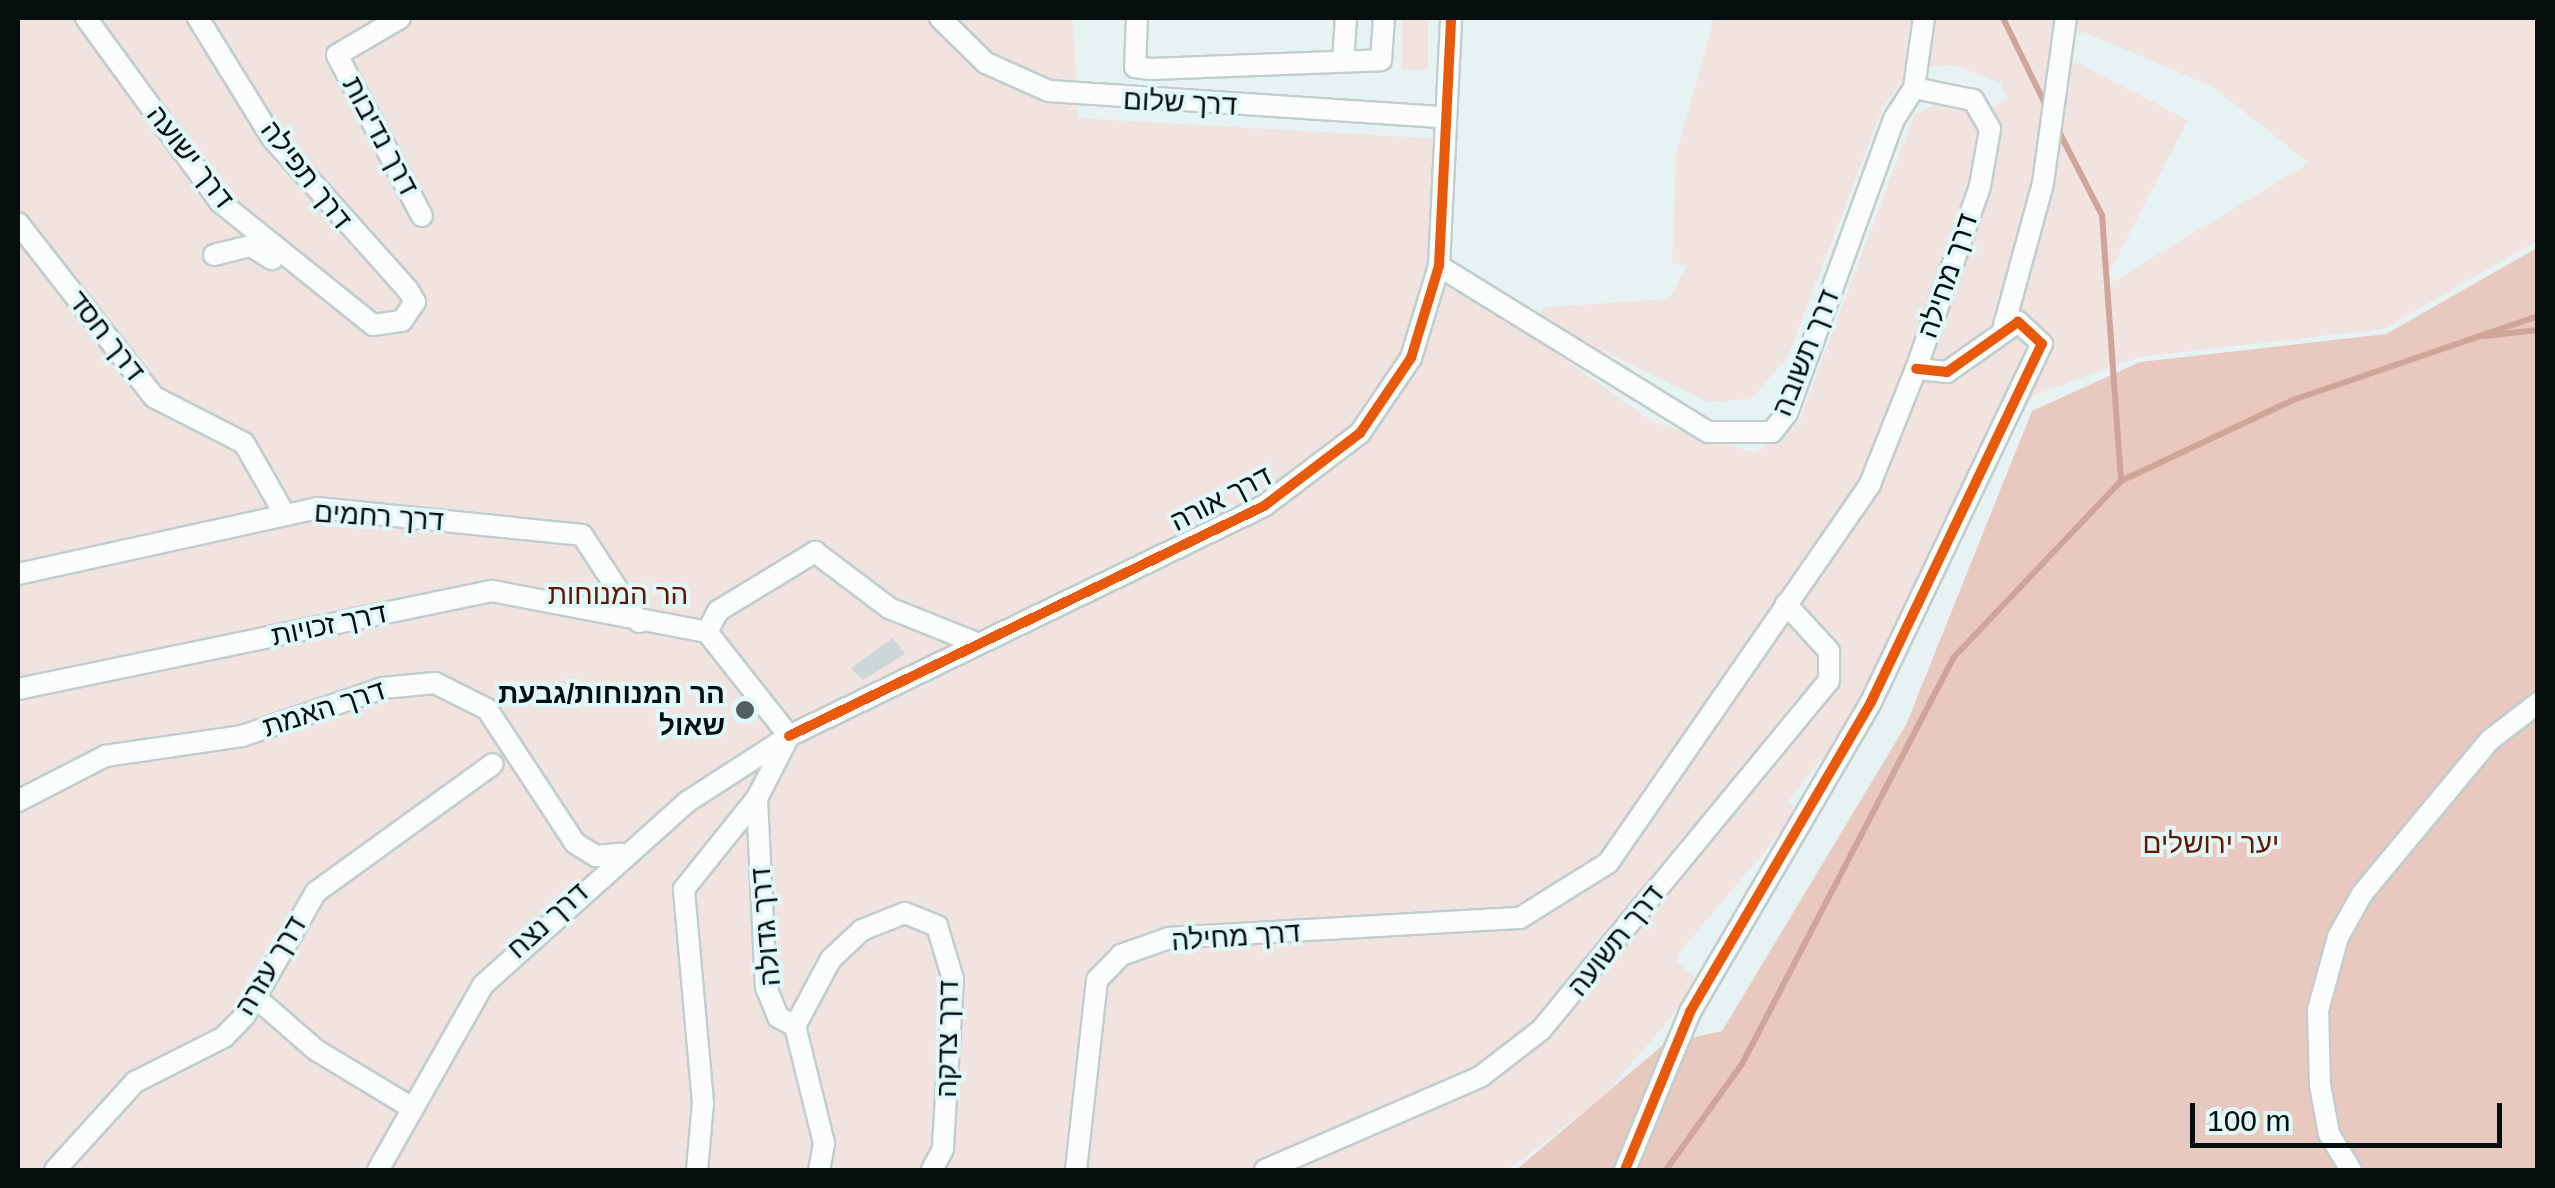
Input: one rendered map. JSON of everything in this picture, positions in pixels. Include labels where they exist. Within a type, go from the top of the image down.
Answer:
[{"type":"street","name":"דרך ישועה","points":[[86,18],[220,202],[314,280]]},
{"type":"street","name":"דרך תפילה","points":[[198,18],[272,138],[416,302],[402,321],[373,326],[314,280]]},
{"type":"street","points":[[367,26],[400,18]]},
{"type":"street","name":"דרך שלום","points":[[940,18],[986,63],[1049,91],[1444,117]]},
{"type":"street","points":[[1137,18],[1135,67],[1381,60],[1384,18]]},
{"type":"street","points":[[1343,62],[1346,18]]},
{"type":"street","name":"דרך אורה","points":[[789,736],[1264,506],[1317,471],[1390,398],[1439,266],[1450,18]]},
{"type":"street","points":[[1914,88],[1924,18]]},
{"type":"street","points":[[1916,369],[1947,372],[2004,326],[2042,184],[2066,18]]},
{"type":"street","name":"דרך נדיבות","points":[[367,26],[337,56],[422,216]]},
{"type":"street","name":"דרך תשובה","points":[[1439,266],[1708,432],[1772,432],[1788,413],[1894,119],[1914,88]]},
{"type":"street","name":"דרך מחילה","points":[[1076,1170],[1097,980],[1121,955],[1169,938],[1520,918],[1608,863],[1870,484],[1916,369],[1990,129],[1973,100],[1914,88]]},
{"type":"street","name":"דרך חסד","points":[[18,223],[154,397],[244,443],[286,516]]},
{"type":"street","points":[[214,255],[251,246],[302,282],[314,280]]},
{"type":"street","points":[[1625,1170],[1690,1012],[1871,702],[2042,344],[2034,327],[2004,326]]},
{"type":"street","name":"דרך רחמים","points":[[18,574],[318,508],[582,534],[639,622]]},
{"type":"street","points":[[698,1170],[703,1103],[684,889],[757,798],[789,736],[707,632],[718,612],[815,552],[890,608],[976,644]]},
{"type":"street","name":"דרך זכויות","points":[[18,689],[492,591],[707,632]]},
{"type":"street","name":"דרך תשועה","points":[[1264,1170],[1480,1077],[1554,1016],[1829,681],[1829,650],[1786,604]]},
{"type":"street","name":"דרך האמת","points":[[18,802],[105,756],[242,736],[382,688],[435,683],[487,709],[575,843],[596,856],[621,854]]},
{"type":"street","points":[[2351,1170],[2329,1134],[2320,1085],[2318,1010],[2338,938],[2362,894],[2490,740],[2538,703]]},
{"type":"street","name":"דרך נצח","points":[[378,1170],[482,985],[621,854],[789,736]]},
{"type":"street","name":"דרך עזרה","points":[[55,1170],[135,1082],[224,1037],[256,997],[316,892],[493,764]]},
{"type":"street","name":"דרך גדולה","points":[[757,798],[766,986],[778,1017],[794,1026],[824,1143],[819,1170]]},
{"type":"street","name":"דרך צדקה","points":[[794,1026],[831,959],[862,930],[905,913],[937,926],[953,978],[943,1149],[932,1170]]},
{"type":"street","points":[[256,997],[316,1050],[412,1108]]},
{"type":"green space","name":"הר המנוחות","points":[[18,18],[1073,18],[1078,118],[1444,139],[1453,280],[1653,422],[1755,453],[1799,421],[1914,115],[1944,101],[1979,115],[2007,99],[2000,83],[1954,65],[1924,67],[1902,81],[1883,107],[1788,356],[1752,399],[1708,402],[1533,317],[1546,307],[1669,299],[1687,266],[1672,264],[1676,155],[1714,18],[2537,18],[2537,241],[2384,329],[2139,357],[2034,395],[1932,554],[1861,711],[1788,801],[1796,814],[1679,953],[1677,962],[1701,982],[1603,1097],[1508,1170],[18,1170]],"holes":[[[2083,32],[2211,86],[2309,163],[2101,289],[2188,120],[2076,62],[2051,75],[2056,39]]]},
{"type":"green space","points":[[1402,18],[1428,18],[1428,70],[1402,70]]},
{"type":"green space","name":"יער ירושלים","points":[[2537,248],[2537,1170],[1516,1170],[1664,1044],[1722,1031],[1906,725],[2032,411],[2140,362],[2386,334]]},
{"type":"building","points":[[893,638],[905,654],[863,680],[851,668]]},
{"type":"waterway","points":[[2003,18],[2048,110]]},
{"type":"waterway","points":[[2056,126],[2102,215],[2121,481]]},
{"type":"waterway","points":[[1666,1170],[1742,1064],[1953,658],[2121,481],[2293,400],[2538,316]]},
{"type":"waterway","points":[[2484,336],[2538,330]]},
{"type":"cycle path","points":[[789,736],[1264,506],[1360,433],[1411,358],[1439,266],[1451,18]]},
{"type":"cycle path","points":[[1625,1170],[1690,1012],[1871,702],[2042,344],[2018,322],[1947,372],[1916,369]]},
{"type":"place","name":"הר המנוחות/גבעת שאול","points":[[745,710]]}]
